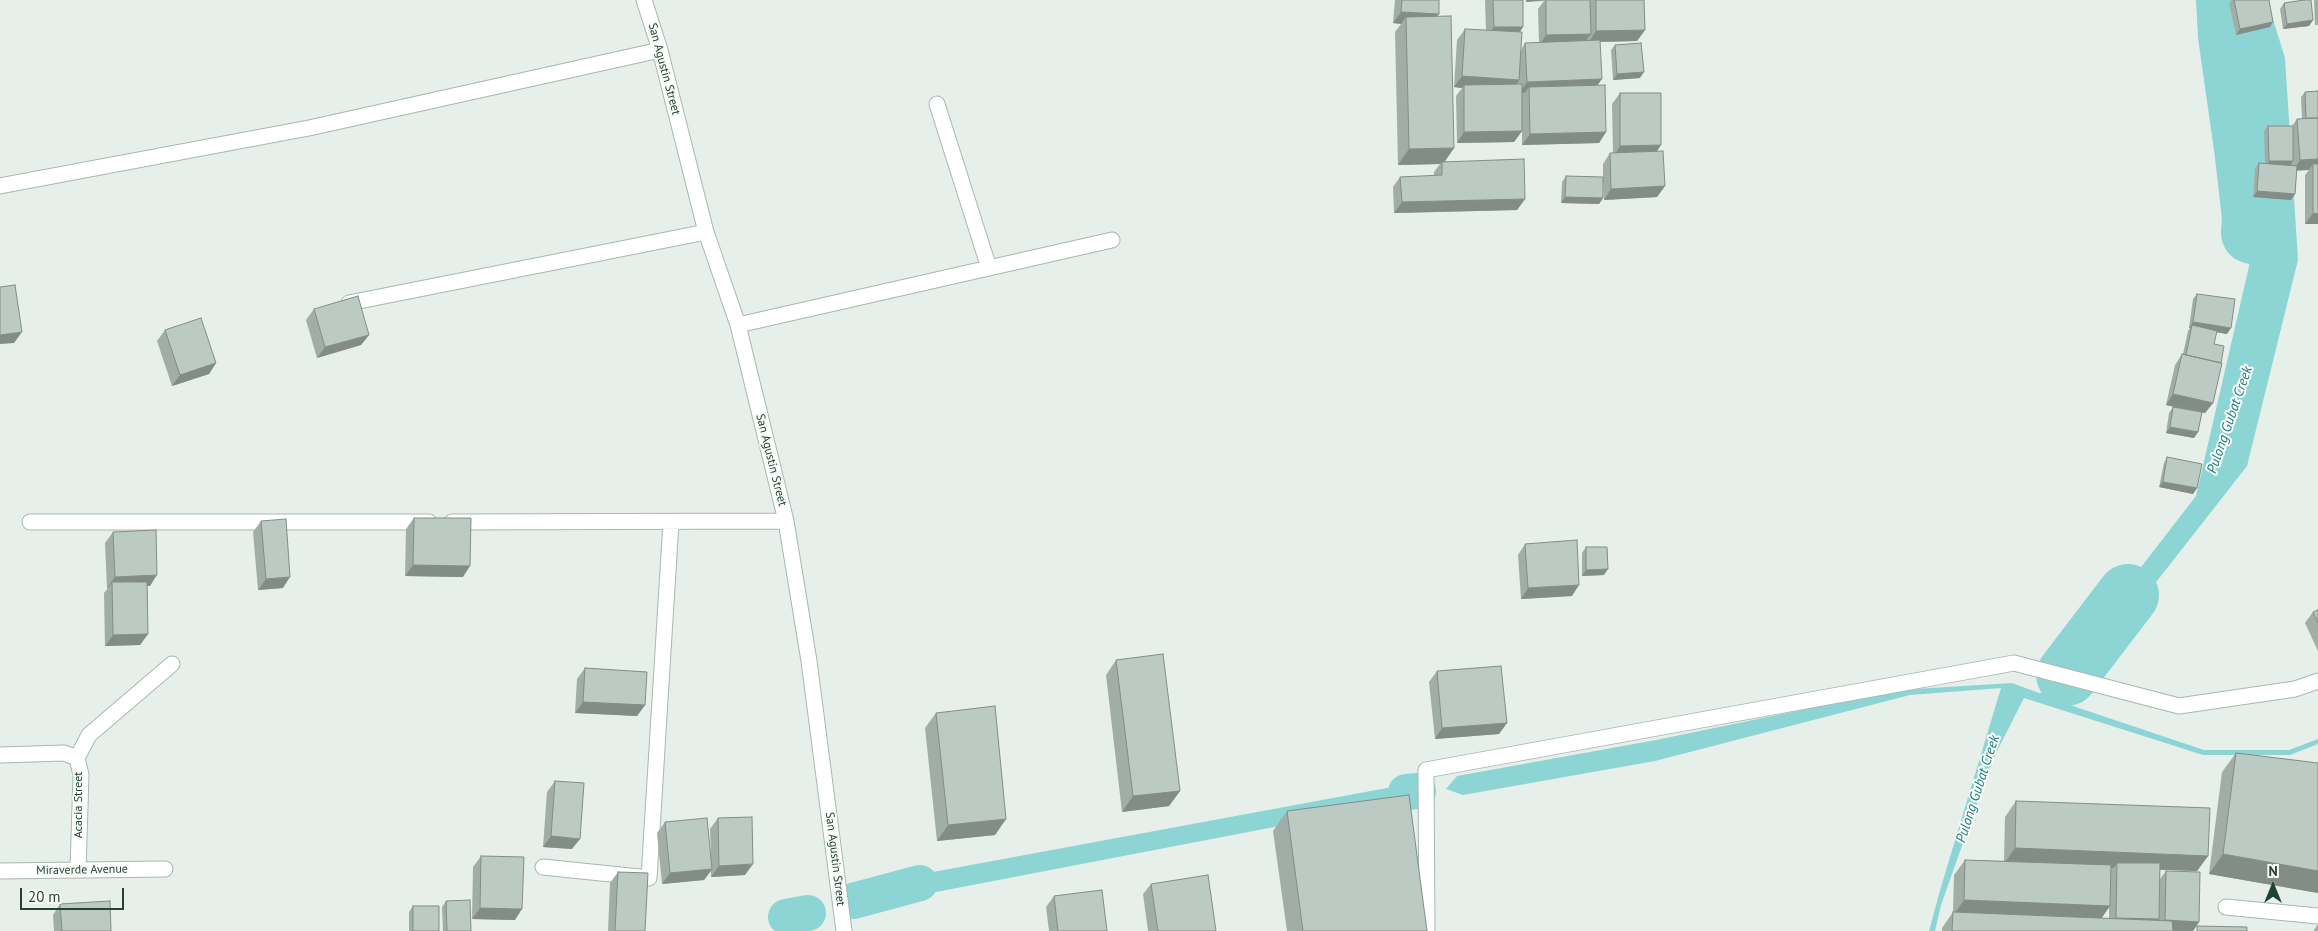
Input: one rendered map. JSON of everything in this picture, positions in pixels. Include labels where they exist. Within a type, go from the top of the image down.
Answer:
[{"type":"street","name":"San Agustin Street","points":[[644,0],[660,50],[706,232],[738,325],[786,521],[809,661],[844,931]]},
{"type":"street","points":[[0,186],[309,128],[660,50]]},
{"type":"street","points":[[937,104],[989,268]]},
{"type":"street","points":[[349,303],[706,232]]},
{"type":"street","points":[[738,325],[1112,240]]},
{"type":"street","points":[[30,522],[786,521]]},
{"type":"street","points":[[543,867],[649,878],[671,522]]},
{"type":"street","points":[[1427,931],[1426,770],[2014,663],[2179,706],[2295,689],[2318,681]]},
{"type":"street","points":[[77,758],[88,735],[172,664]]},
{"type":"street","name":"Acacia Street","points":[[0,756],[64,753],[77,758],[81,775],[78,870]]},
{"type":"street","name":"Miraverde Avenue","points":[[0,871],[165,869]]},
{"type":"street","points":[[2226,906],[2318,916]]},
{"type":"water","points":[[2215,0],[2267,0],[2285,58],[2298,260],[2247,466],[2096,659],[2075,665],[2077,650],[2196,496],[2250,262],[2241,70]]},
{"type":"water","points":[[2012,683],[2039,693],[2052,692],[2058,701],[2204,750],[2289,750],[2318,739],[2318,744],[2290,755],[2203,755],[2024,698],[1992,761],[1941,905],[1935,931],[1929,931],[2001,688],[1910,695],[1655,761],[1463,795],[1446,789],[1457,776],[1656,740],[1898,690]]},
{"type":"water","points":[[1387,788],[1406,792],[1394,804],[936,892],[920,883],[933,872]]},
{"type":"building","points":[[1402,0],[1439,0],[1439,14],[1401,12]]},
{"type":"building","points":[[1493,0],[1523,0],[1523,27],[1494,27]]},
{"type":"building","points":[[1546,0],[1590,0],[1591,34],[1546,35]]},
{"type":"building","points":[[1596,0],[1644,0],[1645,30],[1596,31]]},
{"type":"building","points":[[2234,0],[2269,0],[2273,22],[2240,29]]},
{"type":"building","points":[[2311,0],[2313,20],[2287,24],[2284,3]]},
{"type":"building","points":[[1451,16],[1454,148],[1409,149],[1406,17]]},
{"type":"building","points":[[1465,29],[1522,32],[1519,80],[1462,76]]},
{"type":"building","points":[[1600,40],[1602,79],[1527,82],[1525,43]]},
{"type":"building","points":[[1641,43],[1644,72],[1617,74],[1615,45]]},
{"type":"building","points":[[1522,84],[1522,131],[1464,132],[1464,85]]},
{"type":"building","points":[[1605,85],[1606,132],[1530,134],[1529,87]]},
{"type":"building","points":[[2318,91],[2318,118],[2306,118],[2305,92]]},
{"type":"building","points":[[1620,93],[1661,93],[1661,145],[1620,146]]},
{"type":"building","points":[[2318,118],[2318,159],[2300,160],[2297,119]]},
{"type":"building","points":[[2268,126],[2293,126],[2293,161],[2269,161]]},
{"type":"building","points":[[1663,151],[1665,186],[1611,189],[1610,153]]},
{"type":"building","points":[[1524,159],[1525,199],[1402,202],[1400,177],[1442,175],[1442,162]]},
{"type":"building","points":[[2259,163],[2297,166],[2295,194],[2257,191]]},
{"type":"building","points":[[2313,164],[2318,164],[2318,214],[2313,213]]},
{"type":"building","points":[[1566,176],[1603,177],[1603,198],[1565,197]]},
{"type":"building","points":[[15,285],[22,332],[0,335],[0,287]]},
{"type":"building","points":[[2197,294],[2235,299],[2231,328],[2193,322]]},
{"type":"building","points":[[358,296],[369,335],[325,347],[314,309]]},
{"type":"building","points":[[201,318],[216,363],[180,375],[165,330]]},
{"type":"building","points":[[2192,325],[2217,331],[2214,344],[2224,346],[2221,363],[2186,355]]},
{"type":"building","points":[[2182,354],[2222,363],[2213,403],[2173,394]]},
{"type":"building","points":[[2173,407],[2202,412],[2198,432],[2170,427]]},
{"type":"building","points":[[2167,457],[2202,464],[2197,488],[2163,482]]},
{"type":"building","points":[[414,518],[471,518],[470,566],[413,565]]},
{"type":"building","points":[[286,519],[290,577],[266,579],[261,521]]},
{"type":"building","points":[[156,530],[157,575],[115,577],[113,532]]},
{"type":"building","points":[[1577,540],[1579,585],[1528,588],[1525,544]]},
{"type":"building","points":[[1586,547],[1607,547],[1608,569],[1586,570]]},
{"type":"building","points":[[112,582],[147,582],[148,634],[113,635]]},
{"type":"building","points":[[2318,610],[2318,623],[2313,612]]},
{"type":"building","points":[[1163,654],[1180,791],[1133,796],[1116,660]]},
{"type":"building","points":[[1501,666],[1507,723],[1442,728],[1437,671]]},
{"type":"building","points":[[585,668],[647,672],[645,705],[583,702]]},
{"type":"building","points":[[995,706],[1006,819],[948,825],[936,713]]},
{"type":"building","points":[[2236,753],[2318,763],[2318,871],[2223,854]]},
{"type":"building","points":[[555,781],[584,783],[580,839],[551,836]]},
{"type":"building","points":[[1409,795],[1427,931],[1303,931],[1287,811]]},
{"type":"building","points":[[2016,801],[2210,808],[2208,856],[2015,848]]},
{"type":"building","points":[[752,817],[753,864],[719,866],[718,818]]},
{"type":"building","points":[[707,818],[712,869],[670,873],[665,822]]},
{"type":"building","points":[[481,856],[524,857],[522,909],[480,908]]},
{"type":"building","points":[[1965,860],[2111,865],[2110,906],[1964,900]]},
{"type":"building","points":[[2117,863],[2160,863],[2159,919],[2116,918]]},
{"type":"building","points":[[2166,871],[2200,872],[2199,922],[2165,920]]},
{"type":"building","points":[[618,872],[648,873],[645,931],[615,931]]},
{"type":"building","points":[[1208,875],[1216,931],[1158,931],[1151,884]]},
{"type":"building","points":[[1102,890],[1107,931],[1058,931],[1054,896]]},
{"type":"building","points":[[470,900],[471,931],[447,931],[446,901]]},
{"type":"building","points":[[110,901],[111,931],[62,931],[60,904]]},
{"type":"building","points":[[413,906],[439,906],[439,931],[413,931]]},
{"type":"building","points":[[1953,912],[2172,921],[2173,931],[1952,931]]},
{"type":"building","points":[[2197,926],[2247,927],[2247,931],[2197,931]]},
{"type":"waterway","name":"Pulong Gubat Creek","points":[[2227,0],[2229,36],[2253,217],[2252,233]]},
{"type":"waterway","name":"Pulong Gubat Creek","points":[[2067,675],[2128,595]]},
{"type":"waterway","points":[[1406,792],[1418,791]]},
{"type":"waterway","points":[[853,901],[920,883]]},
{"type":"waterway","points":[[786,917],[808,913]]}]
